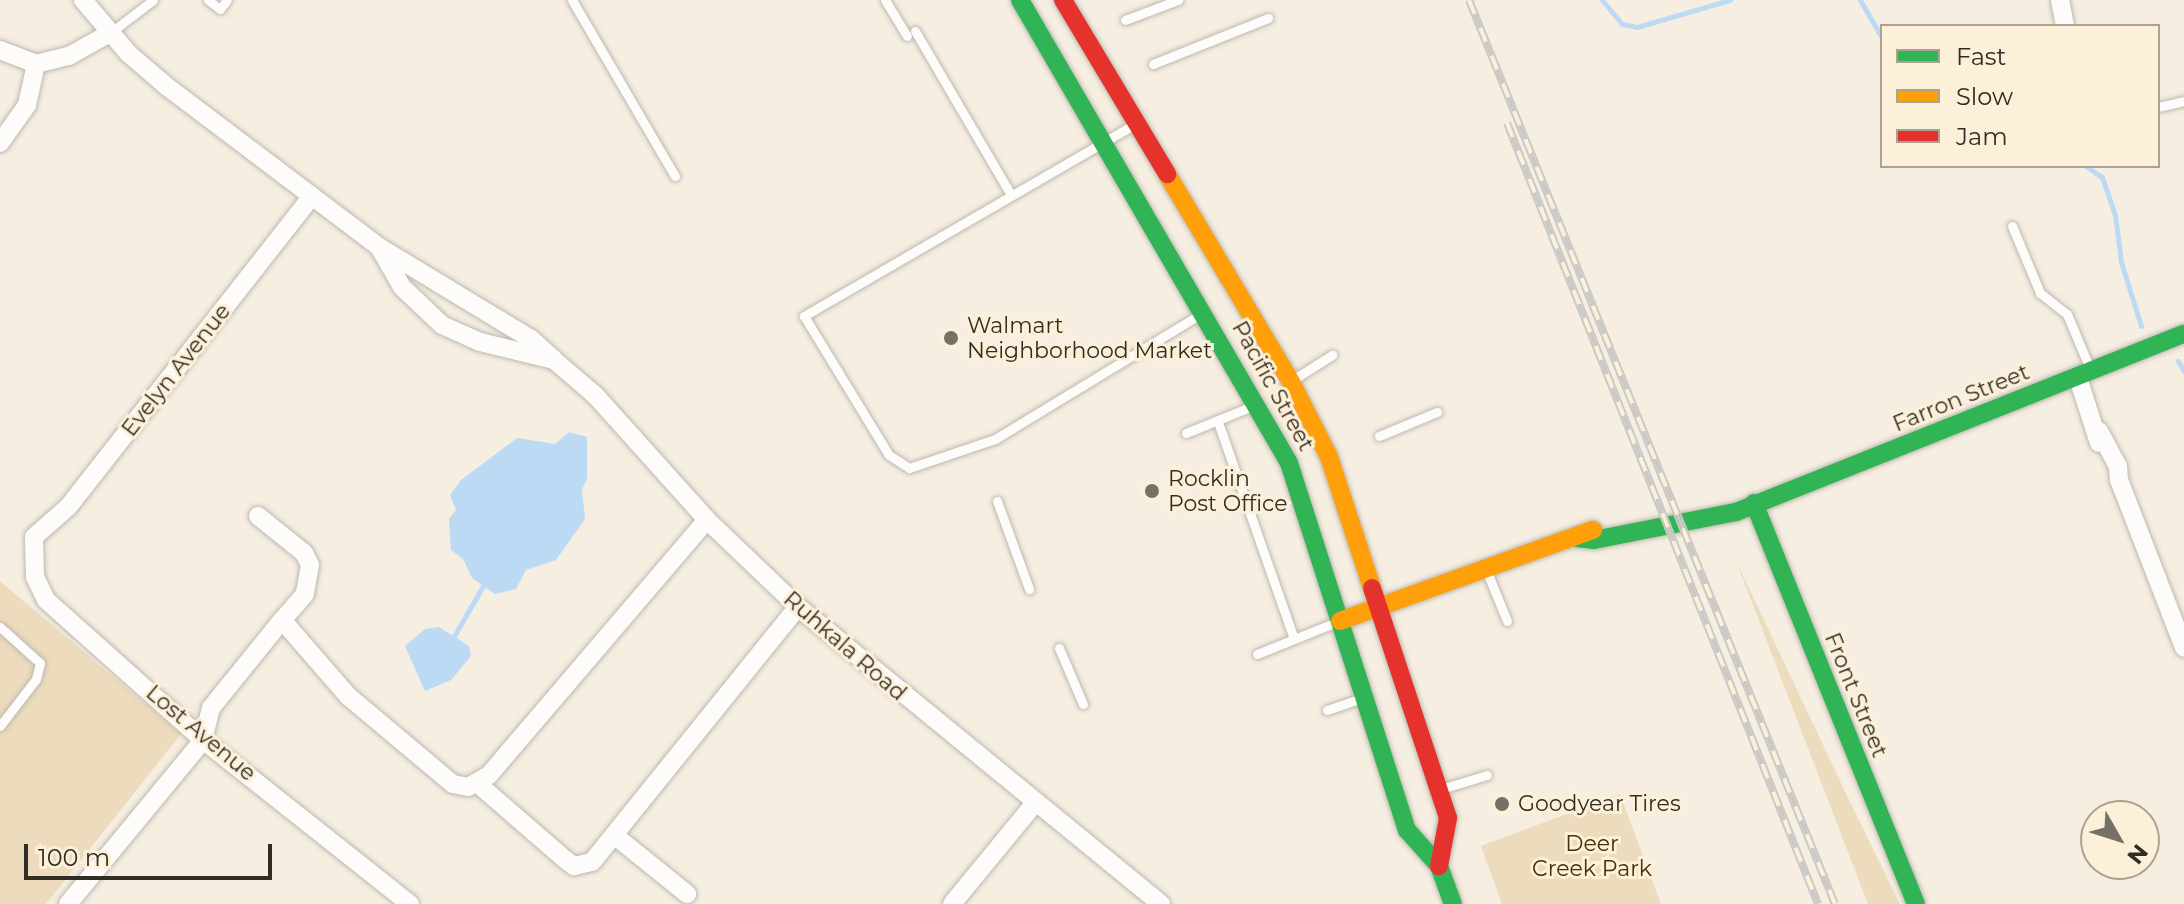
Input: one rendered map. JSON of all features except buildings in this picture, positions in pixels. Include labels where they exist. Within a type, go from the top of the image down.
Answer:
[{"type":"main road","name":"Pacific Street","points":[[1020,0],[1258,404],[1299,489],[1407,830],[1439,866],[1453,904]]},
{"type":"main road","name":"Pacific Street","points":[[1063,0],[1291,382],[1329,457],[1448,818],[1439,866]]},
{"type":"main road","name":"Farron Street","points":[[1340,621],[1484,565],[1577,538],[1593,530],[1754,503],[2184,334]]},
{"type":"main road","name":"Front Street","points":[[1754,503],[1916,904]]},
{"type":"street","name":"Ruhkala Road","points":[[83,0],[110,33],[165,85],[220,123],[379,247],[531,339],[595,395],[707,520],[798,607],[1161,904]]},
{"type":"street","points":[[2060,0],[2065,24]]},
{"type":"street","points":[[0,50],[36,64],[69,56],[110,33]]},
{"type":"street","points":[[0,143],[27,105],[36,64]]},
{"type":"street","name":"Evelyn Avenue","points":[[34,537],[68,507],[312,196]]},
{"type":"street","name":"Ruhkala Road","points":[[379,247],[402,287],[442,325],[480,342],[554,360]]},
{"type":"street","points":[[2085,375],[2109,469],[2119,480],[2184,648]]},
{"type":"street","points":[[68,904],[203,740],[211,708],[305,594],[310,565],[304,553],[258,516]]},
{"type":"street","points":[[478,784],[707,520]]},
{"type":"street","name":"Lost Avenue","points":[[34,537],[35,577],[46,600],[203,740],[410,904]]},
{"type":"street","points":[[282,620],[348,696],[453,784],[478,784],[574,866],[592,862],[798,607]]},
{"type":"street","points":[[952,904],[1035,803]]},
{"type":"street","points":[[614,835],[687,894]]},
{"type":"lane","points":[[110,33],[153,0]]},
{"type":"lane","points":[[208,0],[220,9],[227,0]]},
{"type":"lane","points":[[572,0],[675,176]]},
{"type":"lane","points":[[885,0],[911,34],[1010,193]]},
{"type":"lane","points":[[1125,20],[1178,0]]},
{"type":"lane","points":[[1153,64],[1268,18]]},
{"type":"lane","points":[[2160,107],[2184,101]]},
{"type":"lane","points":[[1138,122],[1106,143],[1010,193],[804,316],[897,465],[909,468],[995,439],[1205,312]]},
{"type":"lane","points":[[2012,226],[2040,293],[2067,314],[2085,375]]},
{"type":"lane","points":[[1291,382],[1332,355]]},
{"type":"lane","points":[[1186,433],[1258,404]]},
{"type":"lane","points":[[1379,436],[1437,412]]},
{"type":"lane","points":[[1218,422],[1294,639]]},
{"type":"lane","points":[[997,501],[1029,589]]},
{"type":"lane","points":[[1484,565],[1507,621]]},
{"type":"lane","points":[[1257,654],[1340,621]]},
{"type":"lane","points":[[0,627],[40,663],[36,679],[0,726]]},
{"type":"lane","points":[[1059,648],[1083,704]]},
{"type":"lane","points":[[1327,710],[1366,697]]},
{"type":"lane","points":[[1439,790],[1487,775]]},
{"type":"green space","points":[[1736,561],[1849,800],[1900,904],[1868,904]]},
{"type":"green space","points":[[0,581],[181,734],[46,904],[0,904]]},
{"type":"green space","name":"Deer Creek Park","points":[[1620,794],[1661,904],[1502,904],[1481,846]]},
{"type":"water","points":[[569,432],[587,437],[587,479],[582,489],[585,519],[556,560],[526,570],[516,589],[495,594],[472,578],[463,559],[451,550],[449,519],[456,510],[450,495],[461,480],[517,438],[555,444]]},
{"type":"water","points":[[439,627],[469,646],[471,656],[451,680],[425,691],[405,646],[425,629]]},
{"type":"waterway","points":[[1602,0],[1622,24],[1637,27],[1730,0]]},
{"type":"waterway","points":[[1860,0],[1880,35]]},
{"type":"waterway","points":[[2089,168],[2102,177],[2115,215],[2121,262],[2141,326]]},
{"type":"waterway","points":[[2178,361],[2184,371]]},
{"type":"waterway","points":[[454,636],[483,586]]},
{"type":"railway","points":[[1469,0],[1835,904]]},
{"type":"railway","points":[[1507,123],[1818,904]]},
{"type":"traffic: fast","points":[[1020,0],[1289,463],[1407,830],[1439,866],[1453,904]]},
{"type":"traffic: fast","points":[[1577,538],[1594,540],[1736,512],[2184,334]]},
{"type":"traffic: fast","points":[[1754,503],[1916,904]]},
{"type":"traffic: slow","points":[[1167,174],[1291,382],[1329,457],[1372,588]]},
{"type":"traffic: slow","points":[[1340,621],[1593,530]]},
{"type":"traffic: jam","points":[[1063,0],[1167,174]]},
{"type":"traffic: jam","points":[[1372,588],[1448,818],[1439,866]]},
{"type":"place","name":"Walmart Neighborhood Market","points":[[951,338]]},
{"type":"place","name":"Rocklin Post Office","points":[[1152,491]]},
{"type":"place","name":"Goodyear Tires","points":[[1502,804]]}]
